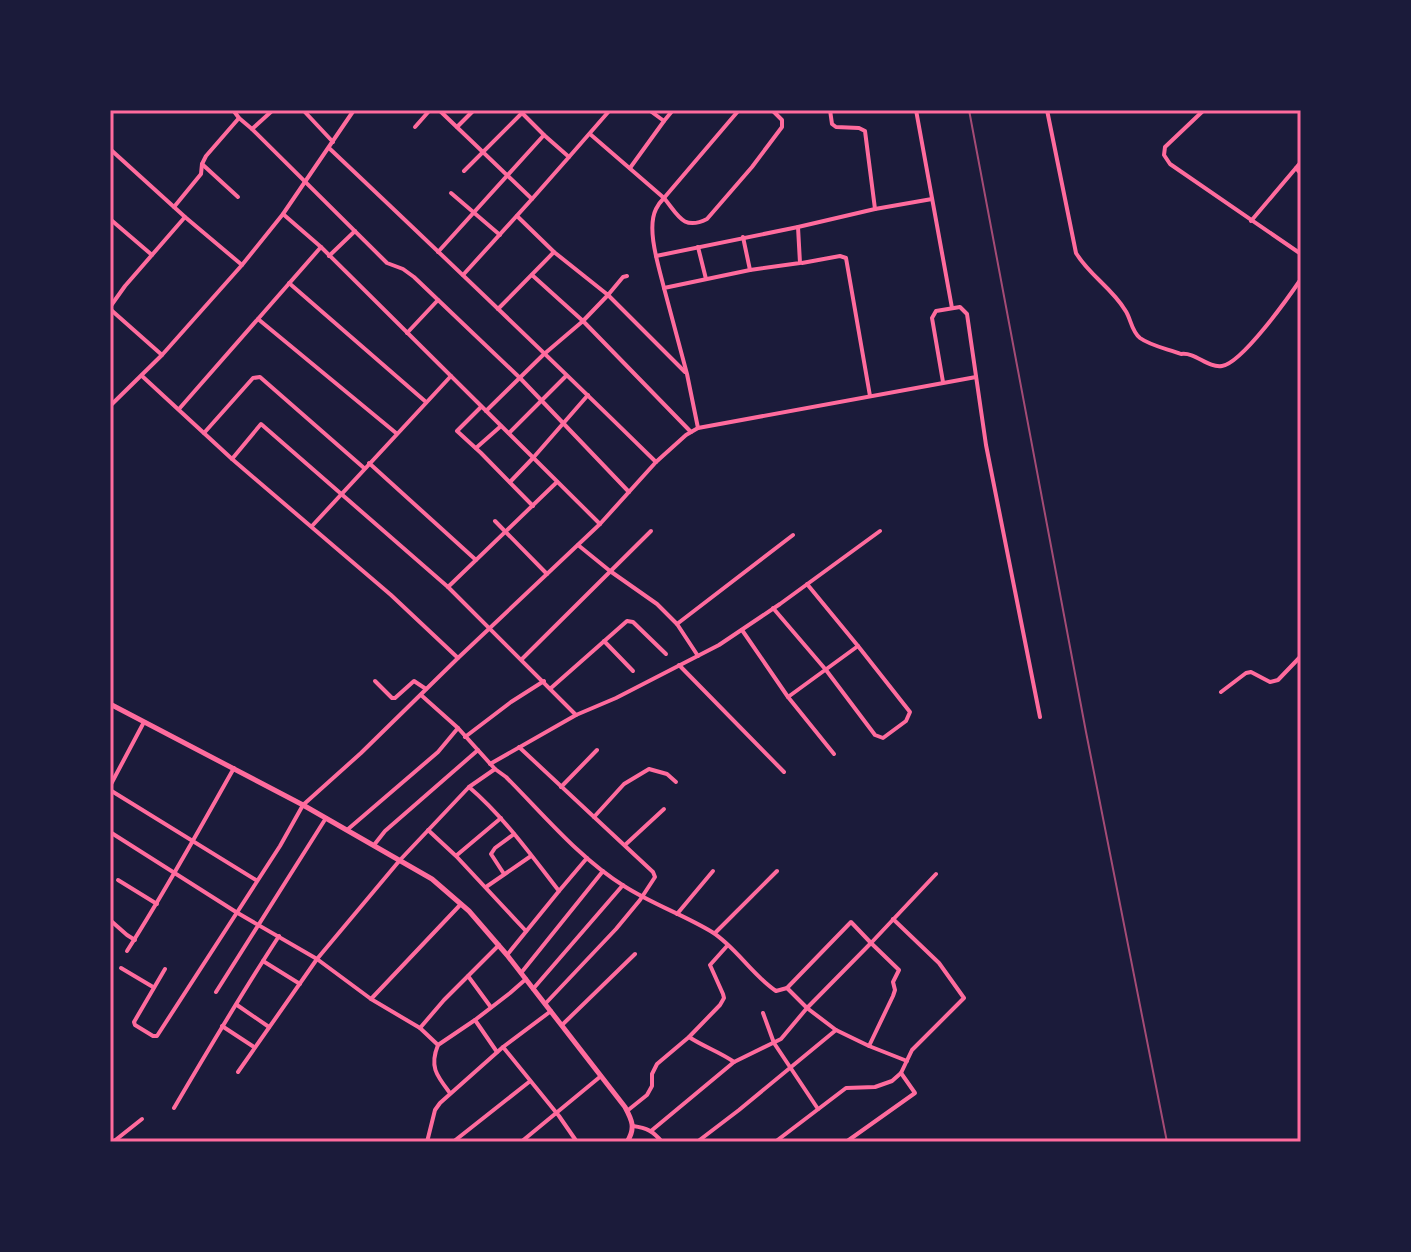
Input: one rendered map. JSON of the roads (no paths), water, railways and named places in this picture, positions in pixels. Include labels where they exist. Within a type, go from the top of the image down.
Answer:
[{"type":"street","points":[[233,110],[387,263],[408,272],[520,378],[629,492]]},
{"type":"street","points":[[252,129],[273,110]]},
{"type":"street","points":[[303,110],[333,142]]},
{"type":"street","points":[[110,406],[162,355],[242,265],[283,214],[354,110]]},
{"type":"street","points":[[415,127],[430,110]]},
{"type":"street","points":[[439,110],[532,199]]},
{"type":"street","points":[[457,127],[474,110]]},
{"type":"street","points":[[463,275],[610,110]]},
{"type":"street","points":[[649,110],[664,121]]},
{"type":"street","points":[[629,168],[673,110]]},
{"type":"street","points":[[698,428],[656,256],[654,216],[664,198],[739,110]]},
{"type":"street","points":[[590,134],[664,198],[684,221],[698,223],[707,219],[782,127],[782,120],[772,110]]},
{"type":"street","points":[[830,110],[832,124],[836,127],[865,131],[875,209]]},
{"type":"street","points":[[916,110],[952,308]]},
{"type":"street","points":[[1047,110],[1076,253],[1083,265],[1112,291],[1141,339],[1224,366],[1271,321],[1301,279]]},
{"type":"street","points":[[1204,110],[1165,147],[1164,155],[1170,164],[1301,254]]},
{"type":"street","points":[[464,171],[521,111],[569,157]]},
{"type":"street","points":[[174,207],[201,174],[206,156],[239,118]]},
{"type":"street","points":[[438,252],[544,135]]},
{"type":"street","points":[[329,148],[656,462]]},
{"type":"street","points":[[110,149],[242,265]]},
{"type":"street","points":[[1251,221],[1301,162]]},
{"type":"street","points":[[202,164],[238,197]]},
{"type":"street","points":[[1296,168],[1301,174]]},
{"type":"street","points":[[451,193],[500,235]]},
{"type":"street","points":[[656,256],[932,199]]},
{"type":"street","points":[[283,214],[321,247],[600,524]]},
{"type":"street","points":[[517,216],[554,252],[608,295],[687,374]]},
{"type":"street","points":[[162,355],[110,308],[125,286],[185,217]]},
{"type":"street","points":[[110,219],[152,255]]},
{"type":"street","points":[[798,227],[800,263]]},
{"type":"street","points":[[329,256],[355,231]]},
{"type":"street","points":[[743,237],[750,270]]},
{"type":"street","points":[[179,409],[321,247]]},
{"type":"street","points":[[698,247],[706,279]]},
{"type":"street","points":[[498,309],[554,252]]},
{"type":"street","points":[[664,288],[750,270],[840,256],[846,258],[870,396]]},
{"type":"street","points":[[532,275],[583,321],[691,432]]},
{"type":"street","points":[[533,506],[457,431],[583,321],[627,276]]},
{"type":"street","points":[[289,282],[426,402]]},
{"type":"street","points":[[407,333],[438,300]]},
{"type":"street","points":[[943,382],[932,318],[936,311],[960,307],[967,314],[986,445],[1040,717]]},
{"type":"street","points":[[258,319],[396,433]]},
{"type":"street","points":[[509,433],[567,375]]},
{"type":"street","points":[[142,376],[458,658]]},
{"type":"street","points":[[312,526],[451,376]]},
{"type":"street","points":[[204,433],[253,378],[260,377],[364,468]]},
{"type":"street","points":[[165,969],[134,1023],[155,1036],[280,846],[303,805],[600,524],[656,462],[691,432],[698,428],[976,377]]},
{"type":"street","points":[[510,482],[588,395]]},
{"type":"street","points":[[232,459],[261,424],[448,587],[576,715]]},
{"type":"street","points":[[476,448],[501,426]]},
{"type":"street","points":[[369,463],[476,560]]},
{"type":"street","points":[[448,587],[557,482]]},
{"type":"street","points":[[495,521],[547,574]]},
{"type":"street","points":[[522,659],[651,531]]},
{"type":"street","points":[[490,764],[576,715],[699,657],[742,630],[880,531]]},
{"type":"street","points":[[677,624],[793,535]]},
{"type":"street","points":[[578,545],[657,604],[677,624],[699,657]]},
{"type":"street","points":[[773,608],[826,670],[875,735],[883,738],[909,716],[908,708],[807,584]]},
{"type":"street","points":[[551,688],[630,621],[666,654]]},
{"type":"street","points":[[742,630],[788,697],[834,754]]},
{"type":"street","points":[[604,641],[633,671]]},
{"type":"street","points":[[788,697],[858,646]]},
{"type":"street","points":[[1221,692],[1246,673],[1251,672],[1270,682],[1278,680],[1301,656]]},
{"type":"street","points":[[679,665],[784,772]]},
{"type":"street","points":[[375,681],[392,698],[414,681],[426,689]]},
{"type":"street","points":[[465,737],[544,681]]},
{"type":"street","points":[[421,695],[587,858],[643,897],[715,933],[772,989],[787,988],[851,922],[899,970],[893,982],[893,996],[869,1046]]},
{"type":"street","points":[[110,706],[303,805],[432,879],[461,904],[499,945],[627,1111],[633,1121],[632,1134],[627,1142]]},
{"type":"street","points":[[144,722],[111,784],[192,842],[256,880]]},
{"type":"street","points":[[347,830],[438,752],[458,728]]},
{"type":"street","points":[[519,747],[655,875],[643,897],[600,948],[545,1004]]},
{"type":"street","points":[[374,845],[385,831],[478,750]]},
{"type":"street","points":[[561,787],[597,750]]},
{"type":"street","points":[[127,951],[157,905],[234,768]]},
{"type":"street","points":[[238,1072],[317,959],[400,860],[469,787],[495,769]]},
{"type":"street","points":[[594,817],[624,784],[649,769],[667,774],[676,782]]},
{"type":"street","points":[[469,787],[501,818],[559,891]]},
{"type":"street","points":[[625,845],[664,809]]},
{"type":"street","points":[[216,992],[326,818]]},
{"type":"street","points":[[456,856],[501,818]]},
{"type":"street","points":[[428,830],[526,931]]},
{"type":"street","points":[[110,832],[258,926],[317,959],[371,999],[420,1028],[438,1045]]},
{"type":"street","points":[[504,874],[492,852],[514,834]]},
{"type":"street","points":[[486,887],[531,856]]},
{"type":"street","points":[[507,955],[587,858]]},
{"type":"street","points":[[450,1093],[434,1072],[438,1045],[510,993],[603,871]]},
{"type":"street","points":[[677,914],[713,871]]},
{"type":"street","points":[[715,933],[777,871]]},
{"type":"street","points":[[651,1131],[734,1062],[781,1039],[936,874]]},
{"type":"street","points":[[118,880],[157,905]]},
{"type":"street","points":[[533,989],[623,885]]},
{"type":"street","points":[[371,999],[461,904]]},
{"type":"street","points":[[775,1142],[846,1088],[875,1087],[892,1081],[901,1073],[912,1050],[964,998],[939,963],[893,919]]},
{"type":"street","points":[[110,920],[135,940]]},
{"type":"street","points":[[174,1108],[279,936]]},
{"type":"street","points":[[420,1028],[499,945]]},
{"type":"street","points":[[627,1111],[647,1095],[657,1064],[720,1005],[724,998],[710,965],[727,946]]},
{"type":"street","points":[[562,1025],[635,954]]},
{"type":"street","points":[[263,961],[300,984]]},
{"type":"street","points":[[121,968],[154,987]]},
{"type":"street","points":[[468,976],[490,1007]]},
{"type":"street","points":[[787,988],[836,1030],[907,1061]]},
{"type":"street","points":[[237,1005],[269,1027]]},
{"type":"street","points":[[427,1142],[435,1110],[440,1103],[503,1047],[551,1011]]},
{"type":"street","points":[[763,1013],[774,1043],[818,1109]]},
{"type":"street","points":[[475,1020],[497,1052]]},
{"type":"street","points":[[222,1026],[254,1047]]},
{"type":"street","points":[[697,1142],[836,1030]]},
{"type":"street","points":[[689,1037],[734,1062]]},
{"type":"street","points":[[503,1047],[577,1142]]},
{"type":"street","points":[[846,1142],[915,1093],[901,1073]]},
{"type":"street","points":[[521,1142],[601,1076]]},
{"type":"street","points":[[453,1142],[529,1082]]},
{"type":"street","points":[[111,1141],[142,1119]]},
{"type":"street","points":[[633,1126],[651,1131],[662,1142]]},
{"type":"railway","points":[[969,110],[1167,1142]]}]
